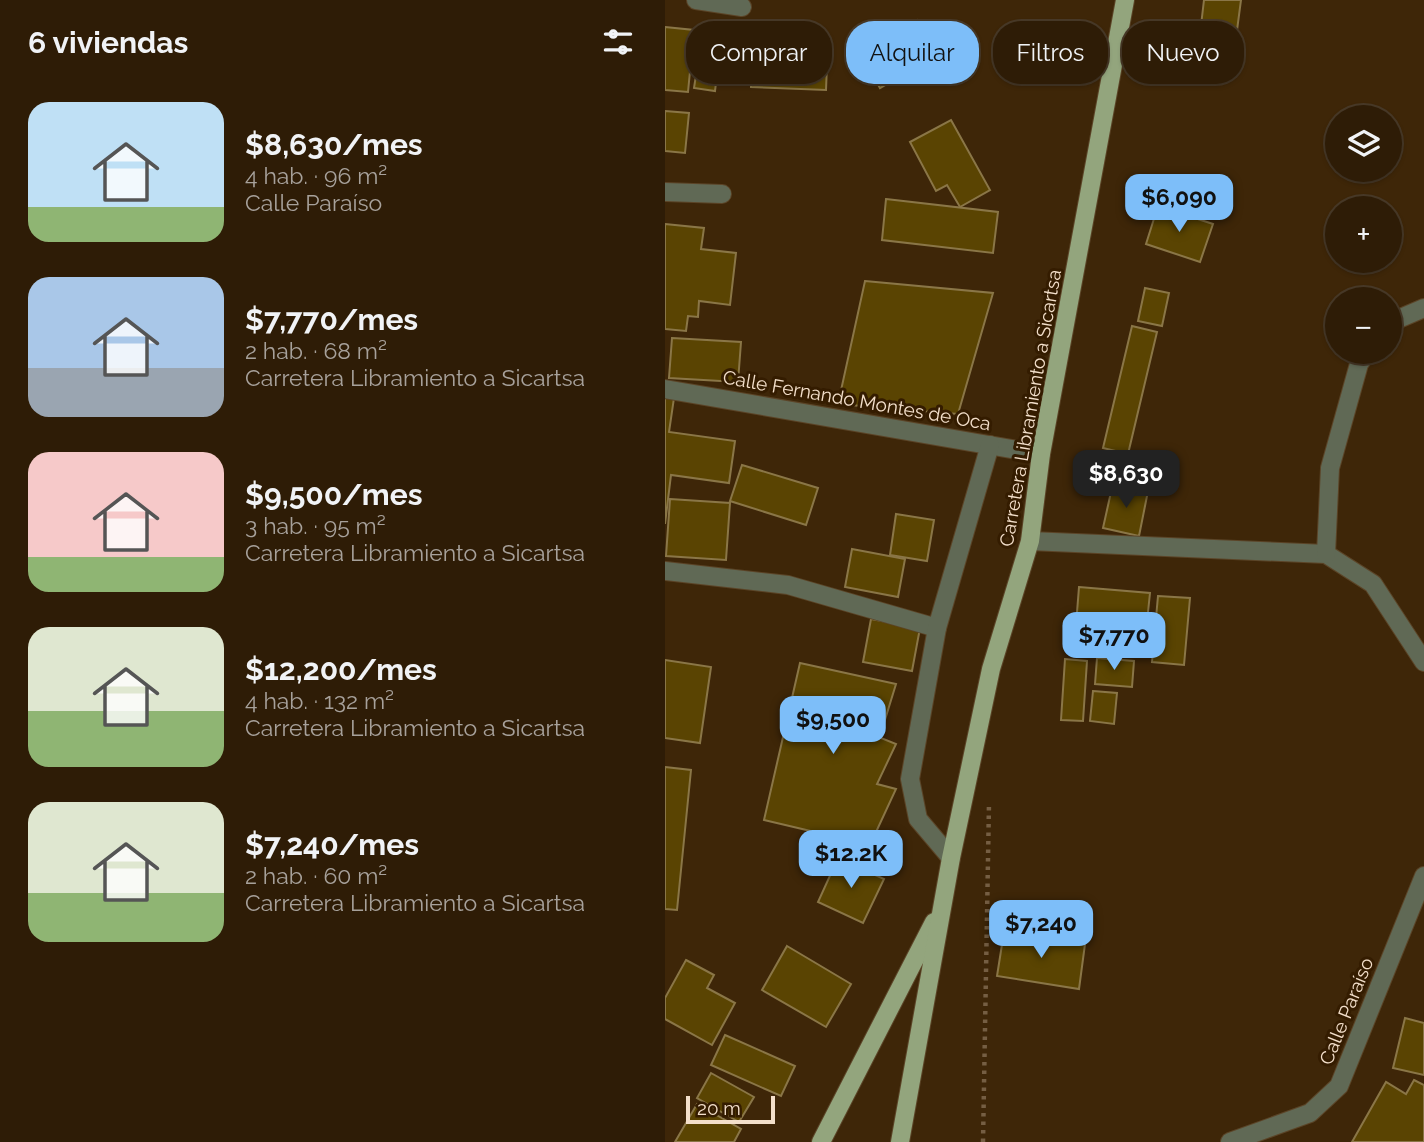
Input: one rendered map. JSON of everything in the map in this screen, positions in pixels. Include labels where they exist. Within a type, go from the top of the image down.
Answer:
[{"type":"main road","name":"Carretera Libramiento a Sicartsa","points":[[900,1142],[951,858],[991,669],[1030,541],[1041,454],[1125,0]]},
{"type":"main road","points":[[821,1142],[943,903]]},
{"type":"street","points":[[696,0],[742,8]]},
{"type":"street","points":[[665,192],[722,194]]},
{"type":"street","points":[[1402,317],[1424,308]]},
{"type":"street","points":[[1326,554],[1330,468],[1360,364]]},
{"type":"street","name":"Calle Fernando Montes de Oca","points":[[665,389],[1041,454]]},
{"type":"street","points":[[951,858],[918,819],[910,779],[937,628],[990,444]]},
{"type":"street","points":[[1030,541],[1326,554],[1373,584],[1424,662]]},
{"type":"street","points":[[665,571],[788,585],[937,628]]},
{"type":"street","name":"Calle Paraíso","points":[[1230,1142],[1310,1113],[1339,1086],[1424,876]]},
{"type":"path","points":[[983,1142],[989,794]]},
{"type":"building","points":[[1204,0],[1241,0],[1238,21],[1202,21]]},
{"type":"building","points":[[665,27],[686,29],[688,92],[665,90]]},
{"type":"building","points":[[695,84],[716,84],[715,91],[694,88]]},
{"type":"building","points":[[751,84],[826,84],[826,90],[751,87]]},
{"type":"building","points":[[665,111],[689,113],[685,153],[665,151]]},
{"type":"building","points":[[951,120],[990,190],[960,207],[947,185],[936,191],[910,142]]},
{"type":"building","points":[[886,199],[998,212],[993,253],[882,240]]},
{"type":"building","points":[[1158,206],[1213,224],[1200,262],[1146,244]]},
{"type":"building","points":[[665,224],[704,228],[701,249],[736,253],[730,305],[699,301],[698,317],[688,316],[686,331],[665,329]]},
{"type":"building","points":[[865,281],[993,293],[958,414],[838,404]]},
{"type":"building","points":[[1145,288],[1169,293],[1162,326],[1138,321]]},
{"type":"building","points":[[1132,326],[1157,332],[1128,454],[1103,448]]},
{"type":"building","points":[[672,338],[741,342],[738,382],[669,378]]},
{"type":"building","points":[[665,397],[674,398],[669,432],[735,441],[729,483],[671,475],[665,524]]},
{"type":"building","points":[[1139,453],[1159,457],[1153,482],[1133,478]]},
{"type":"building","points":[[742,465],[818,488],[806,525],[730,501]]},
{"type":"building","points":[[1113,483],[1148,491],[1139,536],[1103,528]]},
{"type":"building","points":[[670,499],[730,503],[726,560],[666,556]]},
{"type":"building","points":[[896,514],[934,520],[927,561],[890,555]]},
{"type":"building","points":[[852,549],[905,559],[898,597],[845,587]]},
{"type":"building","points":[[1079,587],[1150,593],[1146,631],[1076,625]]},
{"type":"building","points":[[1158,596],[1190,598],[1184,665],[1152,662]]},
{"type":"building","points":[[871,619],[920,628],[912,671],[863,662]]},
{"type":"building","points":[[1104,636],[1124,638],[1123,652],[1103,651]]},
{"type":"building","points":[[1129,640],[1149,641],[1148,656],[1128,655]]},
{"type":"building","points":[[1097,658],[1134,661],[1132,687],[1095,684]]},
{"type":"building","points":[[1065,659],[1087,661],[1083,721],[1061,720]]},
{"type":"building","points":[[665,660],[711,667],[700,743],[665,738]]},
{"type":"building","points":[[800,663],[896,684],[884,723],[871,734],[896,744],[877,784],[896,789],[870,845],[764,820]]},
{"type":"building","points":[[1093,691],[1117,693],[1114,724],[1090,721]]},
{"type":"building","points":[[665,767],[691,770],[677,910],[665,909]]},
{"type":"building","points":[[838,858],[884,879],[863,923],[818,902]]},
{"type":"building","points":[[1004,932],[1085,944],[1079,989],[997,976]]},
{"type":"building","points":[[787,946],[851,984],[826,1027],[762,990]]},
{"type":"building","points":[[686,960],[714,975],[707,988],[735,1003],[712,1045],[665,1019],[665,998]]},
{"type":"building","points":[[1405,1018],[1424,1023],[1424,1075],[1393,1068]]},
{"type":"building","points":[[725,1035],[795,1066],[781,1096],[711,1065]]},
{"type":"building","points":[[711,1073],[754,1097],[739,1122],[697,1098]]},
{"type":"building","points":[[1414,1080],[1424,1085],[1424,1142],[1352,1142],[1386,1082],[1406,1094]]},
{"type":"building","points":[[697,1104],[741,1129],[734,1142],[675,1142]]}]
